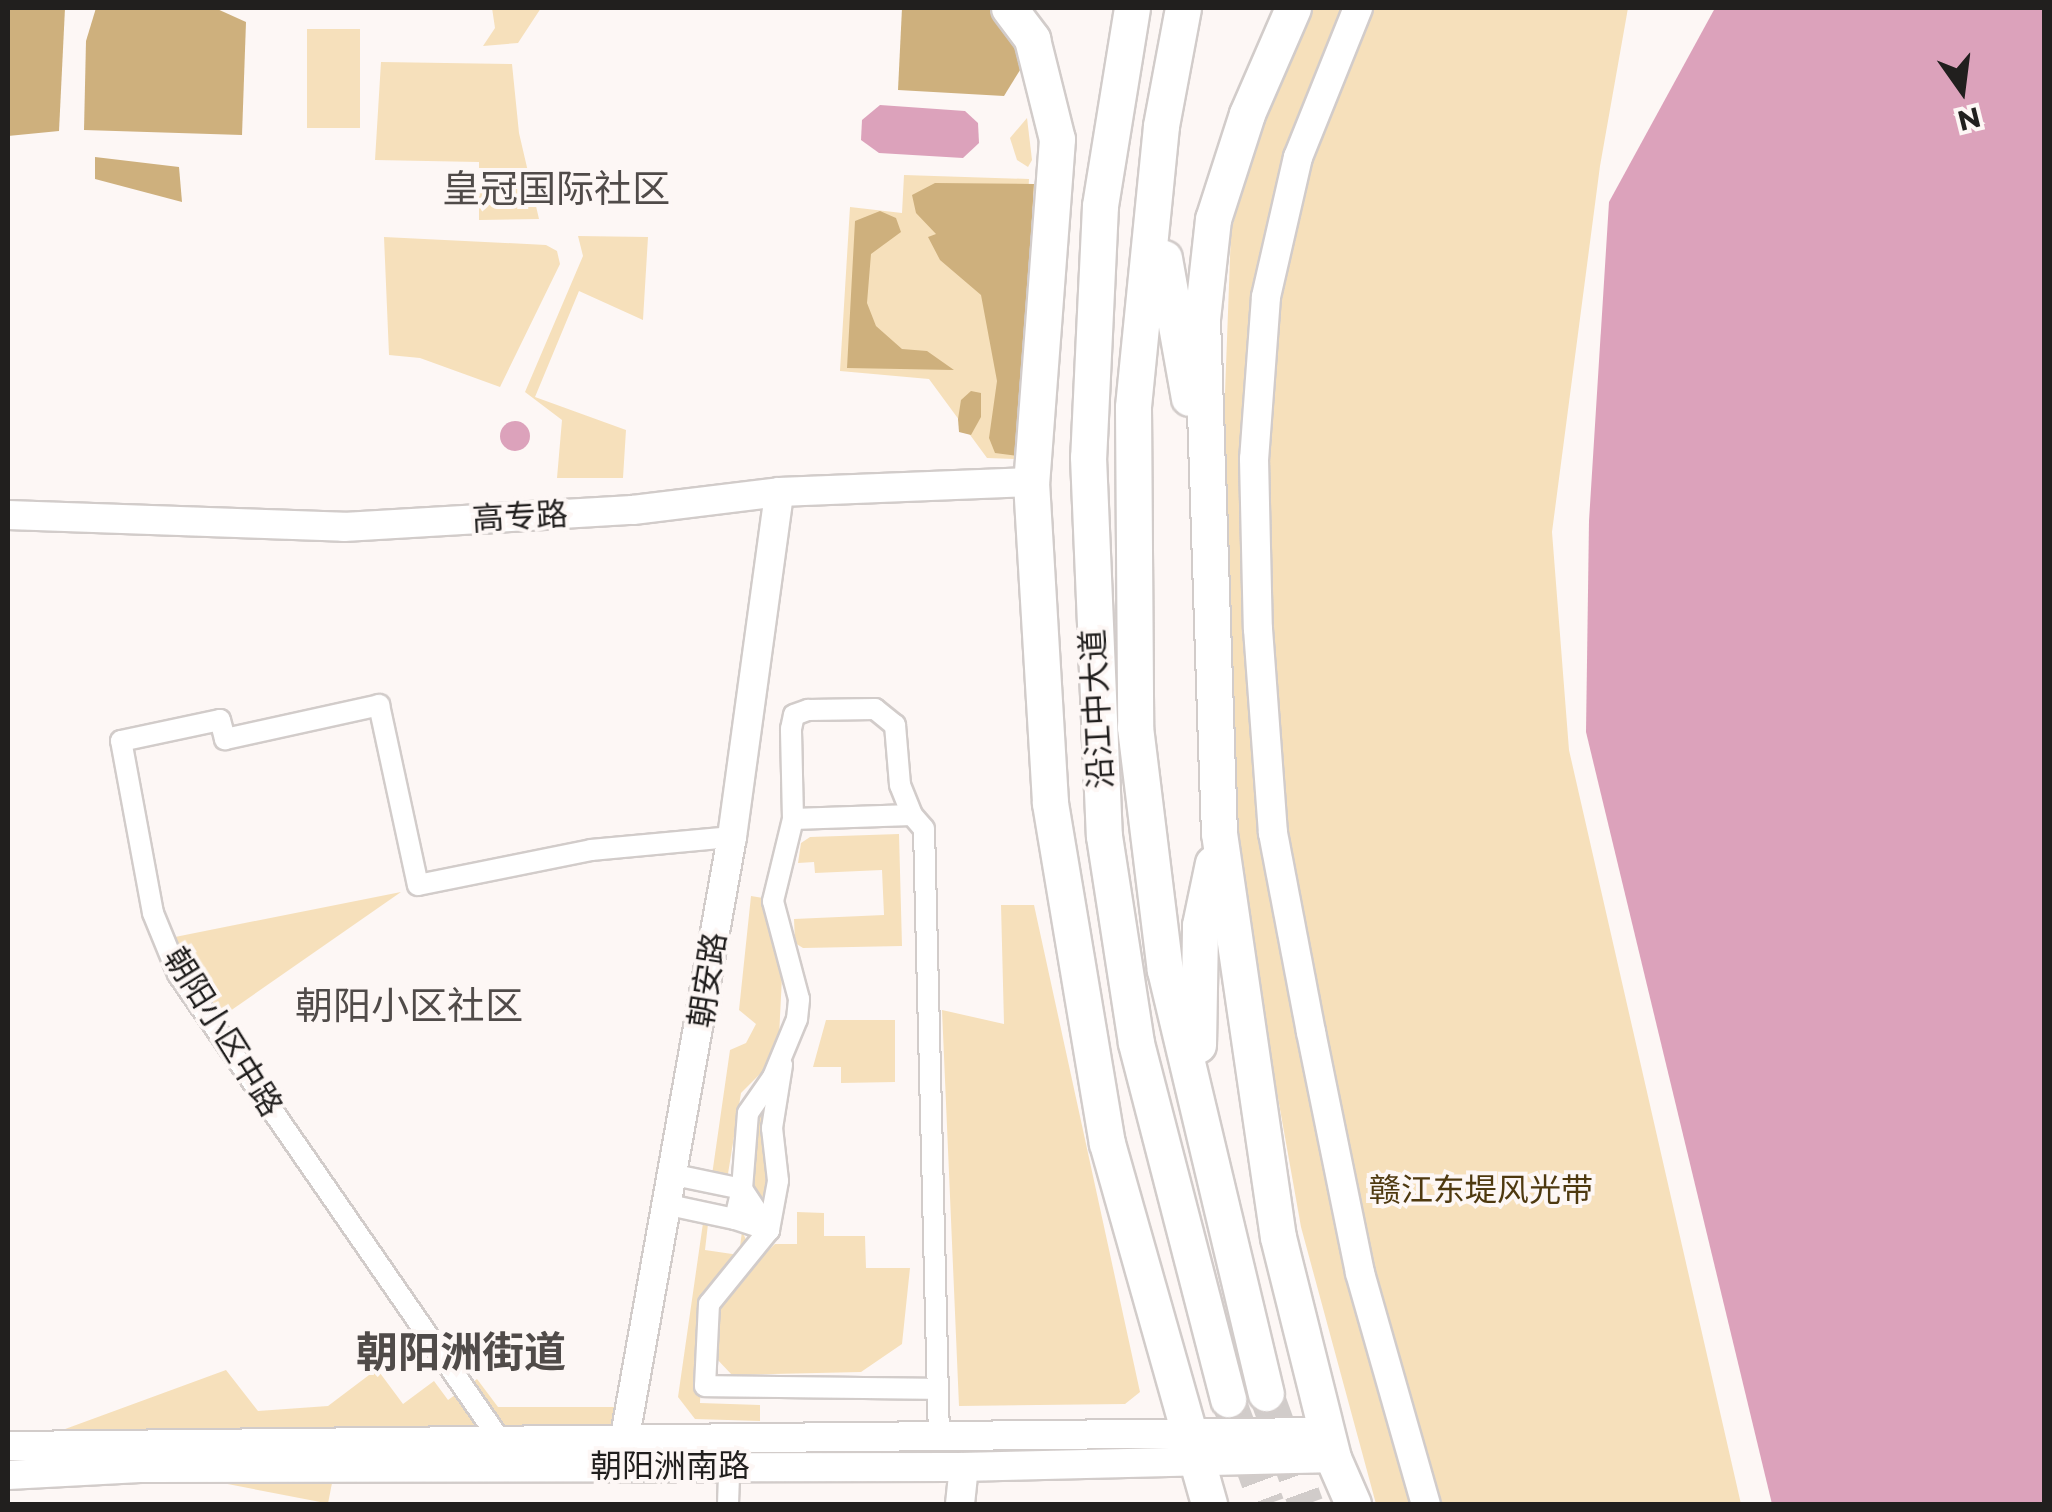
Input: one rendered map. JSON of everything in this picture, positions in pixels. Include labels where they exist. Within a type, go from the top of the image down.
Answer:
[{"type":"highway","points":[[1008,8],[1032,39],[1057,139],[1032,482],[1050,803],[1107,1143],[1190,1449],[1209,1504]]},
{"type":"highway","name":"沿江中大道","points":[[1132,8],[1100,206],[1088,457],[1092,655],[1104,836],[1136,1043],[1228,1399]]},
{"type":"highway","name":"沿江中大道","points":[[1184,8],[1162,126],[1133,407],[1134,727],[1165,970],[1206,1156],[1266,1393]]},
{"type":"highway","points":[[1289,16],[1247,114],[1213,219],[1202,320],[1219,833],[1278,1237],[1330,1445],[1353,1504]]},
{"type":"highway","points":[[1162,126],[1170,313],[1209,482]]},
{"type":"highway","points":[[1075,951],[1076,828],[1092,655]]},
{"type":"highway","points":[[1206,1156],[1196,1013],[1200,926],[1219,833]]},
{"type":"street","points":[[1358,8],[1298,157],[1266,297],[1254,459],[1258,628],[1273,833],[1311,1032],[1360,1273],[1426,1504]]},
{"type":"street","name":"高专路","points":[[8,515],[344,527],[634,510],[779,492],[1032,482]]},
{"type":"street","name":"朝安路","points":[[622,1452],[670,1206],[732,837],[779,492]]},
{"type":"street","name":"朝阳小区中路","points":[[500,1440],[178,974],[153,913],[121,741],[220,720],[224,738],[379,705],[418,885],[591,850],[732,837]]},
{"type":"street","points":[[938,1389],[705,1386],[709,1304],[769,1230],[778,1180],[772,1128],[798,999],[773,901],[792,818],[794,715],[875,709],[895,724],[904,801],[924,828],[938,1389],[939,1437]]},
{"type":"street","points":[[792,818],[912,815]]},
{"type":"street","points":[[735,1220],[742,1189],[748,1114],[786,1048]]},
{"type":"street","points":[[675,1175],[742,1189],[769,1230]]},
{"type":"street","points":[[670,1206],[769,1230]]},
{"type":"street","name":"朝阳洲南路","points":[[8,1475],[939,1437],[1190,1449]]},
{"type":"street","name":"朝阳洲南路","points":[[8,1446],[500,1440],[729,1466],[964,1467],[1190,1449],[1330,1445]]},
{"type":"street","points":[[728,1504],[729,1466]]},
{"type":"street","points":[[960,1504],[964,1467]]},
{"type":"green space","points":[[492,8],[541,8],[518,43],[483,46],[495,28]]},
{"type":"green space","name":"赣江东堤风光带","points":[[1292,8],[1628,8],[1600,166],[1552,532],[1569,750],[1741,1504],[1376,1504],[1301,1227],[1237,868],[1224,420],[1231,231]]},
{"type":"green space","points":[[307,29],[360,29],[360,128],[307,128]]},
{"type":"green space","points":[[381,62],[512,64],[519,133],[539,219],[479,220],[479,162],[375,160]]},
{"type":"green space","points":[[1027,118],[1032,160],[1028,167],[1017,160],[1010,138]]},
{"type":"green space","points":[[904,175],[1029,179],[1015,459],[987,458],[929,379],[840,371],[850,207],[902,213]]},
{"type":"green space","points":[[578,236],[648,237],[643,320],[579,291],[535,397],[626,430],[623,478],[557,478],[562,420],[525,392],[583,256]]},
{"type":"green space","points":[[384,237],[546,245],[557,251],[560,264],[500,387],[420,358],[389,355]]},
{"type":"green space","points":[[899,834],[902,946],[803,948],[795,943],[794,919],[884,915],[882,870],[815,873],[814,862],[798,863],[801,843],[810,837]]},
{"type":"green space","points":[[401,892],[220,1018],[184,973],[175,937]]},
{"type":"green space","points":[[751,896],[763,898],[782,977],[779,1037],[769,1065],[741,1093],[727,1180],[712,1175],[730,1050],[746,1043],[756,1024],[739,1010]]},
{"type":"green space","points":[[1001,905],[1034,905],[1140,1392],[1125,1404],[959,1406],[942,1010],[1004,1024]]},
{"type":"green space","points":[[826,1020],[895,1020],[895,1082],[841,1083],[841,1067],[813,1067]]},
{"type":"green space","points":[[764,1108],[769,1201],[749,1188],[757,1111]]},
{"type":"green space","points":[[797,1212],[824,1213],[824,1236],[865,1236],[866,1268],[910,1268],[902,1344],[861,1372],[732,1375],[715,1357],[713,1304],[775,1244],[797,1244]]},
{"type":"green space","points":[[703,1223],[708,1224],[705,1250],[739,1255],[742,1231],[748,1244],[704,1300],[700,1403],[760,1405],[760,1421],[695,1419],[678,1397]]},
{"type":"green space","points":[[377,1369],[403,1404],[434,1381],[448,1400],[477,1379],[498,1407],[620,1407],[619,1433],[57,1432],[226,1370],[258,1411],[328,1406]]},
{"type":"green space","points":[[159,1449],[332,1483],[328,1504],[155,1470]]},
{"type":"shaded area","points":[[65,8],[59,131],[8,136],[8,9]]},
{"type":"shaded area","points":[[96,8],[215,8],[246,22],[242,135],[84,130],[86,41]]},
{"type":"shaded area","points":[[902,8],[990,8],[1025,62],[1004,96],[898,90]]},
{"type":"shaded area","points":[[1715,8],[2044,8],[2044,1504],[1772,1504],[1586,732],[1589,521],[1609,202]]},
{"type":"shaded area","points":[[880,105],[965,111],[978,123],[979,143],[963,158],[879,153],[861,140],[862,120]]},
{"type":"shaded area","points":[[95,157],[179,167],[182,202],[95,179]]},
{"type":"shaded area","points":[[935,183],[1034,184],[1018,456],[995,453],[989,438],[997,381],[981,295],[940,260],[928,237],[936,234],[916,213],[912,195]]},
{"type":"shaded area","points":[[880,211],[896,218],[901,232],[871,254],[867,303],[876,326],[902,349],[927,351],[954,370],[847,368],[855,221]]},
{"type":"shaded area","points":[[971,391],[981,393],[981,417],[971,435],[959,432],[958,419],[961,400]]},
{"type":"shaded area","points":[[515,421],[529,430],[530,436],[521,450],[515,451],[501,442],[500,436],[509,422]]},
{"type":"tunnel","points":[[1266,1393],[1306,1504]]},
{"type":"tunnel","points":[[1228,1399],[1267,1504]]},
{"type":"district","name":"皇冠国际社区","points":[[556,189]]},
{"type":"district","name":"朝阳小区社区","points":[[409,1006]]},
{"type":"district","name":"朝阳洲街道","points":[[461,1352]]}]
